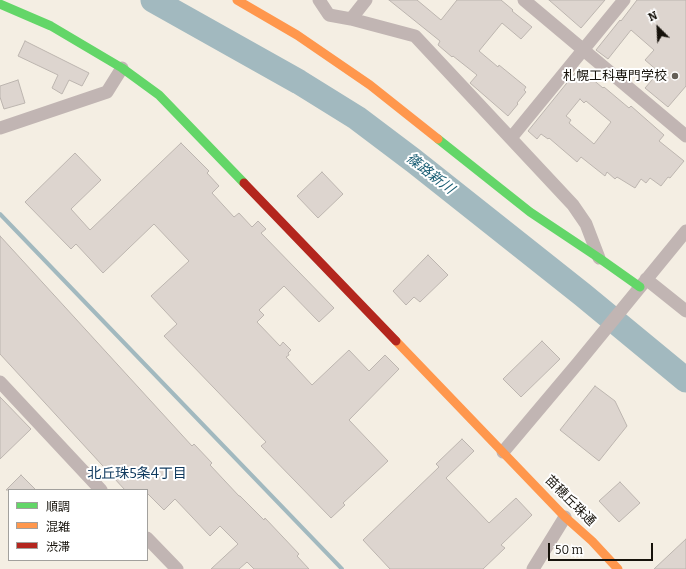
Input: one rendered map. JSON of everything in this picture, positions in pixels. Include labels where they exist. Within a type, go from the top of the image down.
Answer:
[{"type":"street","points":[[237,0],[297,35],[370,85],[530,212],[599,258],[643,283],[686,311]]},
{"type":"street","points":[[319,0],[329,15],[351,19],[415,36],[573,205],[586,224],[599,258]]},
{"type":"street","points":[[351,19],[366,0]]},
{"type":"street","points":[[524,0],[686,136]]},
{"type":"street","points":[[511,138],[624,0]]},
{"type":"street","name":"苗穂丘珠通","points":[[0,4],[51,26],[122,68],[159,96],[238,176],[565,517],[592,541],[618,569]]},
{"type":"street","points":[[0,128],[107,92],[122,68]]},
{"type":"street","points":[[503,452],[686,231]]},
{"type":"street","points":[[0,382],[100,489]]},
{"type":"street","points":[[533,569],[565,517]]},
{"type":"street","points":[[148,539],[177,569]]},
{"type":"building","points":[[389,0],[417,0],[441,20],[457,0],[501,0],[532,27],[521,39],[502,23],[479,51],[526,87],[524,90],[526,92],[508,116],[470,83],[477,75],[453,56],[452,57],[438,45],[440,41]]},
{"type":"building","points":[[549,0],[605,0],[581,28]]},
{"type":"building","points":[[637,0],[686,0],[686,86],[668,107],[645,88],[659,72],[645,60],[654,50],[631,30],[608,59],[596,50]]},
{"type":"building","points":[[25,41],[89,73],[82,86],[69,80],[62,94],[52,88],[58,75],[18,56]]},
{"type":"building","points":[[579,68],[629,108],[631,106],[664,135],[659,141],[684,161],[670,178],[668,177],[661,186],[650,178],[646,183],[641,179],[635,188],[617,177],[615,179],[607,172],[605,176],[581,157],[577,162],[549,138],[548,139],[541,134],[537,139],[528,131]],"holes":[[[580,99],[584,103],[586,101],[611,122],[594,144],[569,123],[571,120],[566,116]]]},
{"type":"building","points":[[18,80],[25,103],[4,109],[0,97],[0,86]]},
{"type":"building","points":[[181,143],[209,171],[207,173],[219,186],[212,193],[234,217],[239,213],[252,227],[258,221],[266,229],[261,233],[334,308],[319,322],[284,286],[259,310],[264,315],[257,322],[280,346],[283,342],[291,350],[288,353],[289,355],[286,357],[312,385],[349,350],[369,371],[385,355],[399,369],[349,420],[388,461],[343,503],[345,505],[331,518],[261,446],[266,442],[164,336],[177,324],[151,296],[189,261],[154,224],[103,273],[76,244],[71,249],[25,202],[75,153],[101,180],[71,209],[90,230]]},
{"type":"building","points":[[322,172],[343,194],[318,218],[297,196]]},
{"type":"building","points":[[0,236],[192,446],[194,444],[212,463],[210,465],[239,496],[264,520],[265,518],[299,554],[297,556],[309,569],[254,569],[247,562],[239,569],[211,569],[238,544],[220,526],[210,536],[175,499],[164,510],[148,494],[148,489],[124,489],[0,354]]},
{"type":"building","points":[[428,255],[448,275],[420,302],[414,297],[406,305],[393,291]]},
{"type":"building","points":[[542,341],[560,359],[521,397],[503,379]]},
{"type":"building","points":[[595,386],[615,401],[627,426],[599,461],[560,430]]},
{"type":"building","points":[[0,397],[31,429],[0,459]]},
{"type":"building","points":[[462,439],[474,451],[446,478],[489,523],[516,498],[532,515],[501,545],[505,548],[483,569],[390,569],[363,540],[439,467],[436,464]]},
{"type":"building","points":[[21,475],[35,489],[8,489],[6,490]]},
{"type":"building","points":[[620,482],[640,503],[619,522],[599,501]]},
{"type":"building","points":[[686,539],[686,569],[654,569]]},
{"type":"waterway","name":"篠路新川","points":[[153,0],[299,82],[357,118],[414,161],[583,295],[686,380]]},
{"type":"waterway","points":[[0,214],[342,569]]},
{"type":"traffic: fast","points":[[0,4],[51,26],[122,68],[159,95],[244,183]]},
{"type":"traffic: fast","points":[[438,139],[530,212],[640,287]]},
{"type":"traffic: slow","points":[[237,0],[297,35],[370,85],[438,139]]},
{"type":"traffic: slow","points":[[396,341],[565,517],[592,541],[618,569]]},
{"type":"traffic: jam","points":[[244,183],[396,341]]},
{"type":"place","name":"札幌工科専門学校","points":[[675,76]]},
{"type":"district","name":"北丘珠5条4丁目","points":[[137,474]]}]
